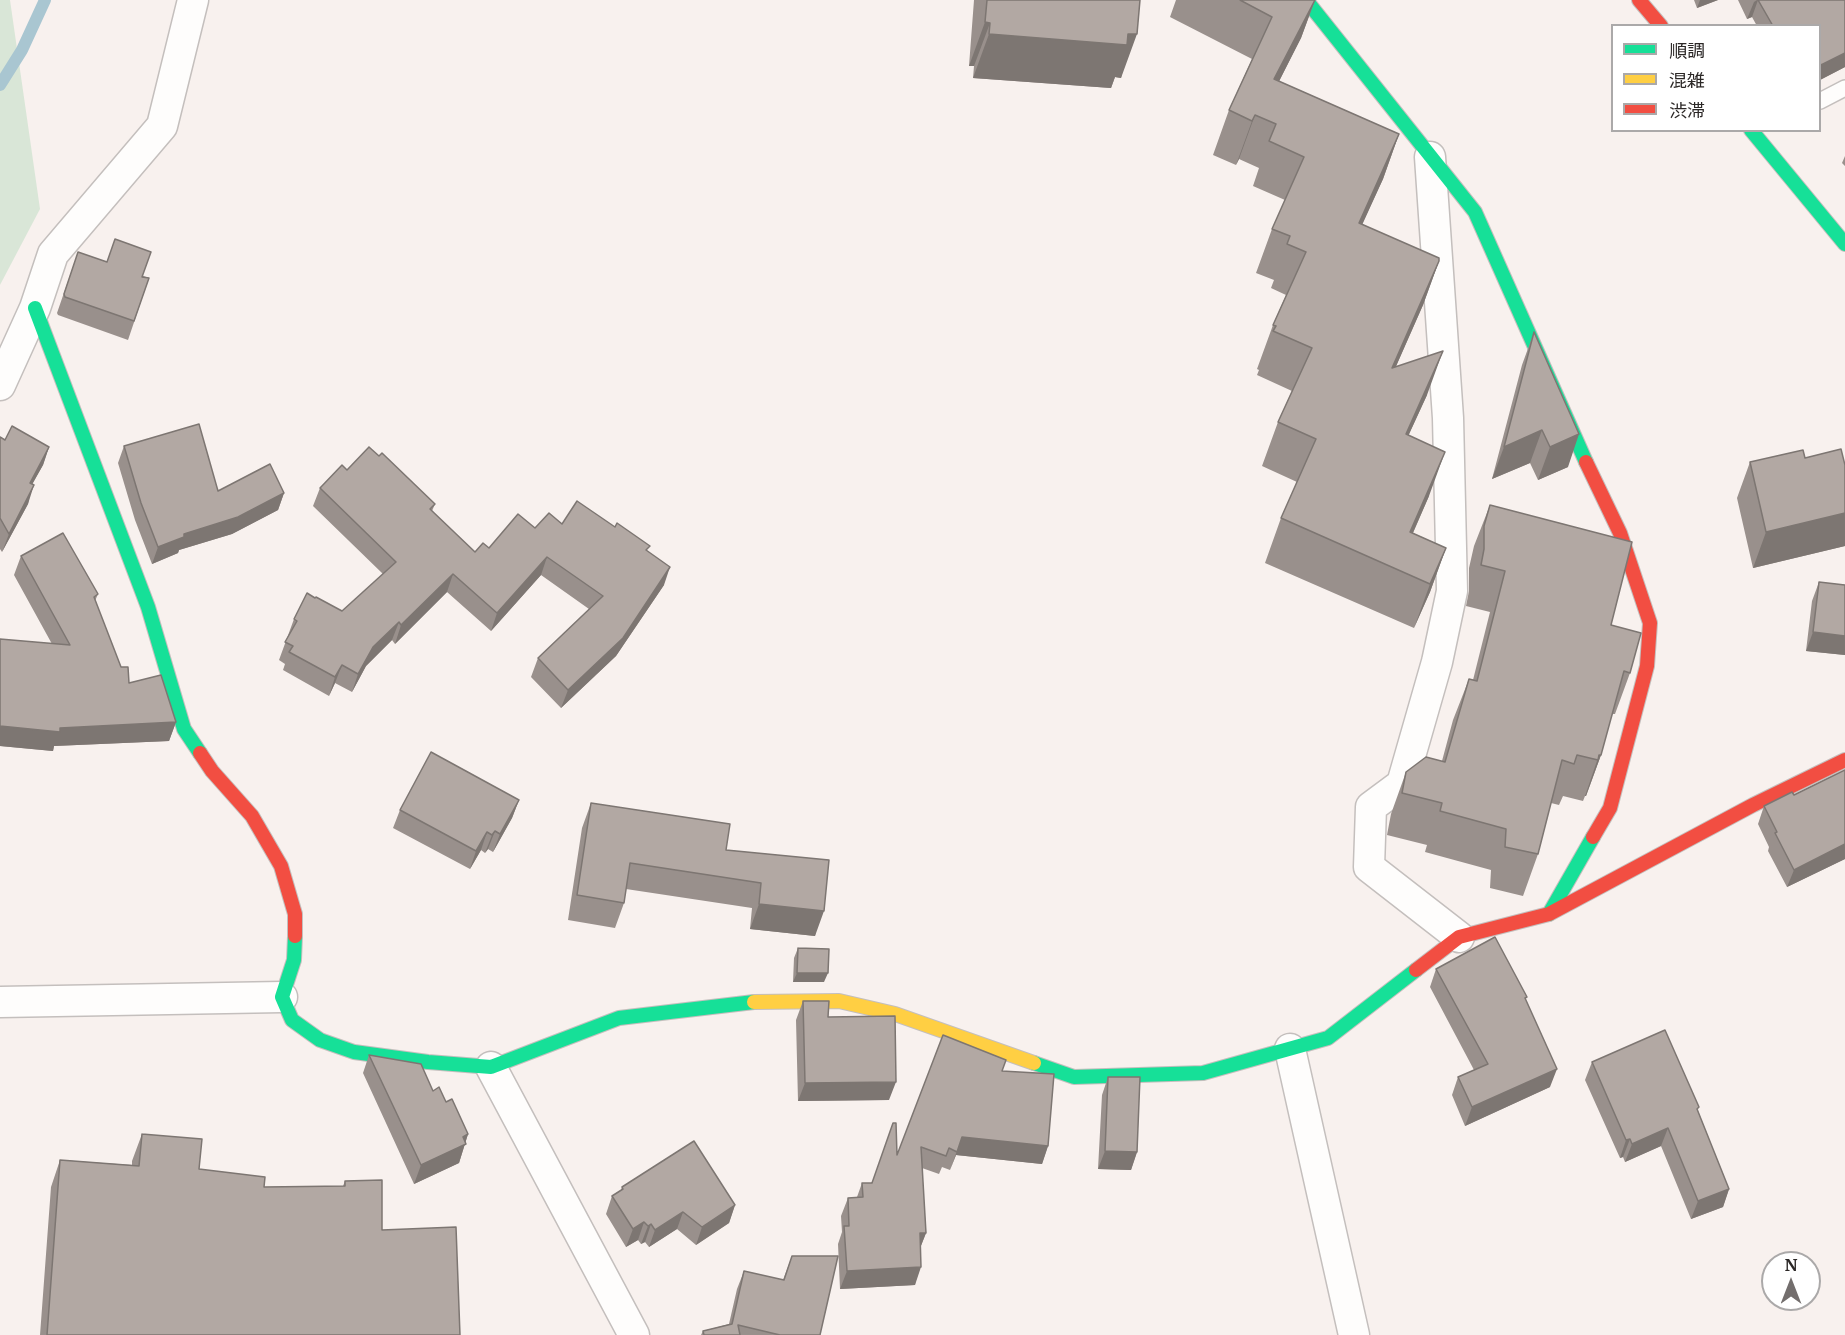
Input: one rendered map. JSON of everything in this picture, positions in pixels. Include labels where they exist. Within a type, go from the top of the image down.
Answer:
[{"type":"street","points":[[0,385],[35,308],[53,254],[162,126],[193,0]]},
{"type":"street","points":[[1306,0],[1475,212],[1578,445],[1620,533],[1650,623],[1647,666],[1610,808],[1549,914]]},
{"type":"street","points":[[1639,0],[1659,24]]},
{"type":"street","points":[[1756,132],[1845,244]]},
{"type":"street","points":[[1430,158],[1448,418],[1452,591],[1437,662],[1402,784],[1371,807],[1369,867],[1459,936]]},
{"type":"street","points":[[35,308],[148,607],[184,729],[212,771],[252,816],[281,866],[295,914],[294,960],[282,997],[292,1020],[320,1040],[354,1052],[428,1062],[491,1067],[619,1018],[761,1001],[839,1002],[895,1014],[1074,1077],[1203,1073],[1328,1038],[1459,936],[1549,914],[1753,805],[1845,760]]},
{"type":"street","points":[[0,1002],[282,997]]},
{"type":"street","points":[[1290,1049],[1354,1335]]},
{"type":"street","points":[[491,1067],[634,1335]]},
{"type":"lane","points":[[1821,100],[1845,88]]},
{"type":"green space","points":[[0,0],[10,0],[40,209],[0,285]]},
{"type":"building","points":[[987,0],[1140,0],[1137,34],[1128,34],[1127,45],[989,34],[990,23],[985,22]]},
{"type":"building","points":[[1240,0],[1315,0],[1274,79],[1399,134],[1359,223],[1439,258],[1392,368],[1443,351],[1406,434],[1445,452],[1410,532],[1446,548],[1430,584],[1281,518],[1316,439],[1278,422],[1312,348],[1273,331],[1276,326],[1273,325],[1306,252],[1287,244],[1290,236],[1272,229],[1304,157],[1269,141],[1276,124],[1255,115],[1252,121],[1229,110],[1272,17]]},
{"type":"building","points":[[1758,0],[1845,0],[1845,53],[1821,65],[1821,24],[1772,24]]},
{"type":"building","points":[[115,239],[151,252],[142,277],[149,278],[134,321],[65,297],[64,294],[78,252],[107,262]]},
{"type":"building","points":[[1534,332],[1579,434],[1550,447],[1542,430],[1504,447]]},
{"type":"building","points":[[199,424],[218,491],[270,464],[284,493],[238,517],[184,534],[184,537],[158,547],[141,503],[124,446]]},
{"type":"building","points":[[12,426],[49,447],[30,483],[34,485],[9,534],[0,518],[0,437],[5,440]]},
{"type":"building","points":[[369,447],[379,456],[382,453],[435,504],[430,509],[475,552],[483,543],[489,548],[518,514],[535,528],[549,513],[562,524],[577,501],[615,527],[617,523],[650,546],[646,550],[670,567],[623,638],[568,690],[538,658],[603,596],[547,557],[497,613],[453,574],[401,625],[399,622],[373,647],[358,674],[342,665],[335,677],[289,652],[293,646],[285,642],[297,621],[294,619],[307,593],[342,611],[396,562],[320,488],[342,465],[347,470]]},
{"type":"building","points":[[1841,449],[1845,465],[1845,513],[1766,532],[1750,462],[1803,450],[1805,458]]},
{"type":"building","points":[[1490,505],[1632,542],[1611,625],[1641,633],[1630,673],[1624,671],[1598,760],[1577,755],[1574,764],[1562,760],[1538,854],[1505,847],[1506,829],[1440,811],[1442,803],[1402,793],[1406,772],[1426,757],[1445,762],[1469,679],[1477,681],[1505,571],[1481,565],[1484,526]]},
{"type":"building","points":[[63,533],[98,594],[94,597],[121,667],[128,667],[129,683],[161,675],[176,722],[60,728],[60,732],[0,726],[0,639],[70,645],[21,556]]},
{"type":"building","points":[[1819,582],[1845,585],[1845,636],[1813,632]]},
{"type":"building","points":[[431,752],[519,800],[500,834],[495,831],[492,835],[487,832],[476,851],[400,810]]},
{"type":"building","points":[[1845,770],[1845,844],[1794,870],[1764,806],[1792,792],[1794,795]]},
{"type":"building","points":[[591,803],[730,824],[726,850],[829,860],[824,911],[759,904],[761,883],[630,863],[624,903],[577,895]]},
{"type":"building","points":[[1495,937],[1527,997],[1525,998],[1557,1069],[1472,1107],[1458,1077],[1488,1064],[1436,969]]},
{"type":"building","points":[[798,948],[829,949],[828,973],[797,973]]},
{"type":"building","points":[[803,1001],[829,1001],[828,1017],[895,1016],[896,1082],[805,1083]]},
{"type":"building","points":[[1665,1030],[1699,1107],[1697,1109],[1729,1189],[1698,1201],[1668,1128],[1632,1144],[1630,1139],[1626,1140],[1592,1062]]},
{"type":"building","points":[[943,1035],[1006,1060],[1002,1071],[1054,1074],[1048,1146],[962,1137],[957,1152],[949,1148],[946,1156],[921,1147],[926,1233],[920,1233],[921,1267],[847,1271],[844,1226],[849,1226],[848,1198],[863,1197],[862,1183],[872,1183],[893,1123],[896,1123],[897,1155]]},
{"type":"building","points":[[369,1055],[421,1064],[433,1091],[439,1087],[446,1102],[452,1099],[468,1134],[463,1137],[466,1144],[421,1165]]},
{"type":"building","points":[[1108,1077],[1140,1077],[1137,1152],[1105,1151]]},
{"type":"building","points":[[142,1134],[202,1139],[199,1169],[265,1177],[264,1187],[345,1186],[345,1181],[382,1180],[382,1230],[456,1227],[460,1335],[47,1335],[60,1160],[139,1166]]},
{"type":"building","points":[[694,1141],[735,1205],[702,1227],[683,1212],[655,1230],[651,1224],[648,1226],[644,1222],[633,1229],[612,1196],[623,1189],[622,1187]]},
{"type":"building","points":[[792,1256],[838,1256],[820,1335],[780,1335],[738,1325],[740,1335],[704,1335],[703,1331],[732,1324],[744,1271],[784,1280]]},
{"type":"waterway","points":[[0,85],[22,50],[45,0]]},
{"type":"traffic: fast","points":[[1306,0],[1475,212],[1586,462]]},
{"type":"traffic: fast","points":[[1753,132],[1845,244]]},
{"type":"traffic: fast","points":[[35,308],[148,607],[184,729],[200,753]]},
{"type":"traffic: fast","points":[[1549,914],[1593,837]]},
{"type":"traffic: fast","points":[[295,936],[294,960],[282,997],[292,1020],[320,1040],[354,1052],[428,1062],[491,1067],[619,1018],[754,1002]]},
{"type":"traffic: fast","points":[[1034,1063],[1074,1077],[1203,1073],[1328,1038],[1416,970]]},
{"type":"traffic: slow","points":[[754,1002],[839,1001],[895,1014],[1034,1063]]},
{"type":"traffic: jam","points":[[1639,0],[1659,24]]},
{"type":"traffic: jam","points":[[1586,462],[1620,533],[1650,623],[1647,666],[1610,808],[1593,837]]},
{"type":"traffic: jam","points":[[200,753],[212,771],[252,816],[281,866],[295,914],[295,936]]},
{"type":"traffic: jam","points":[[1416,970],[1459,937],[1549,914],[1753,805],[1845,760]]}]
